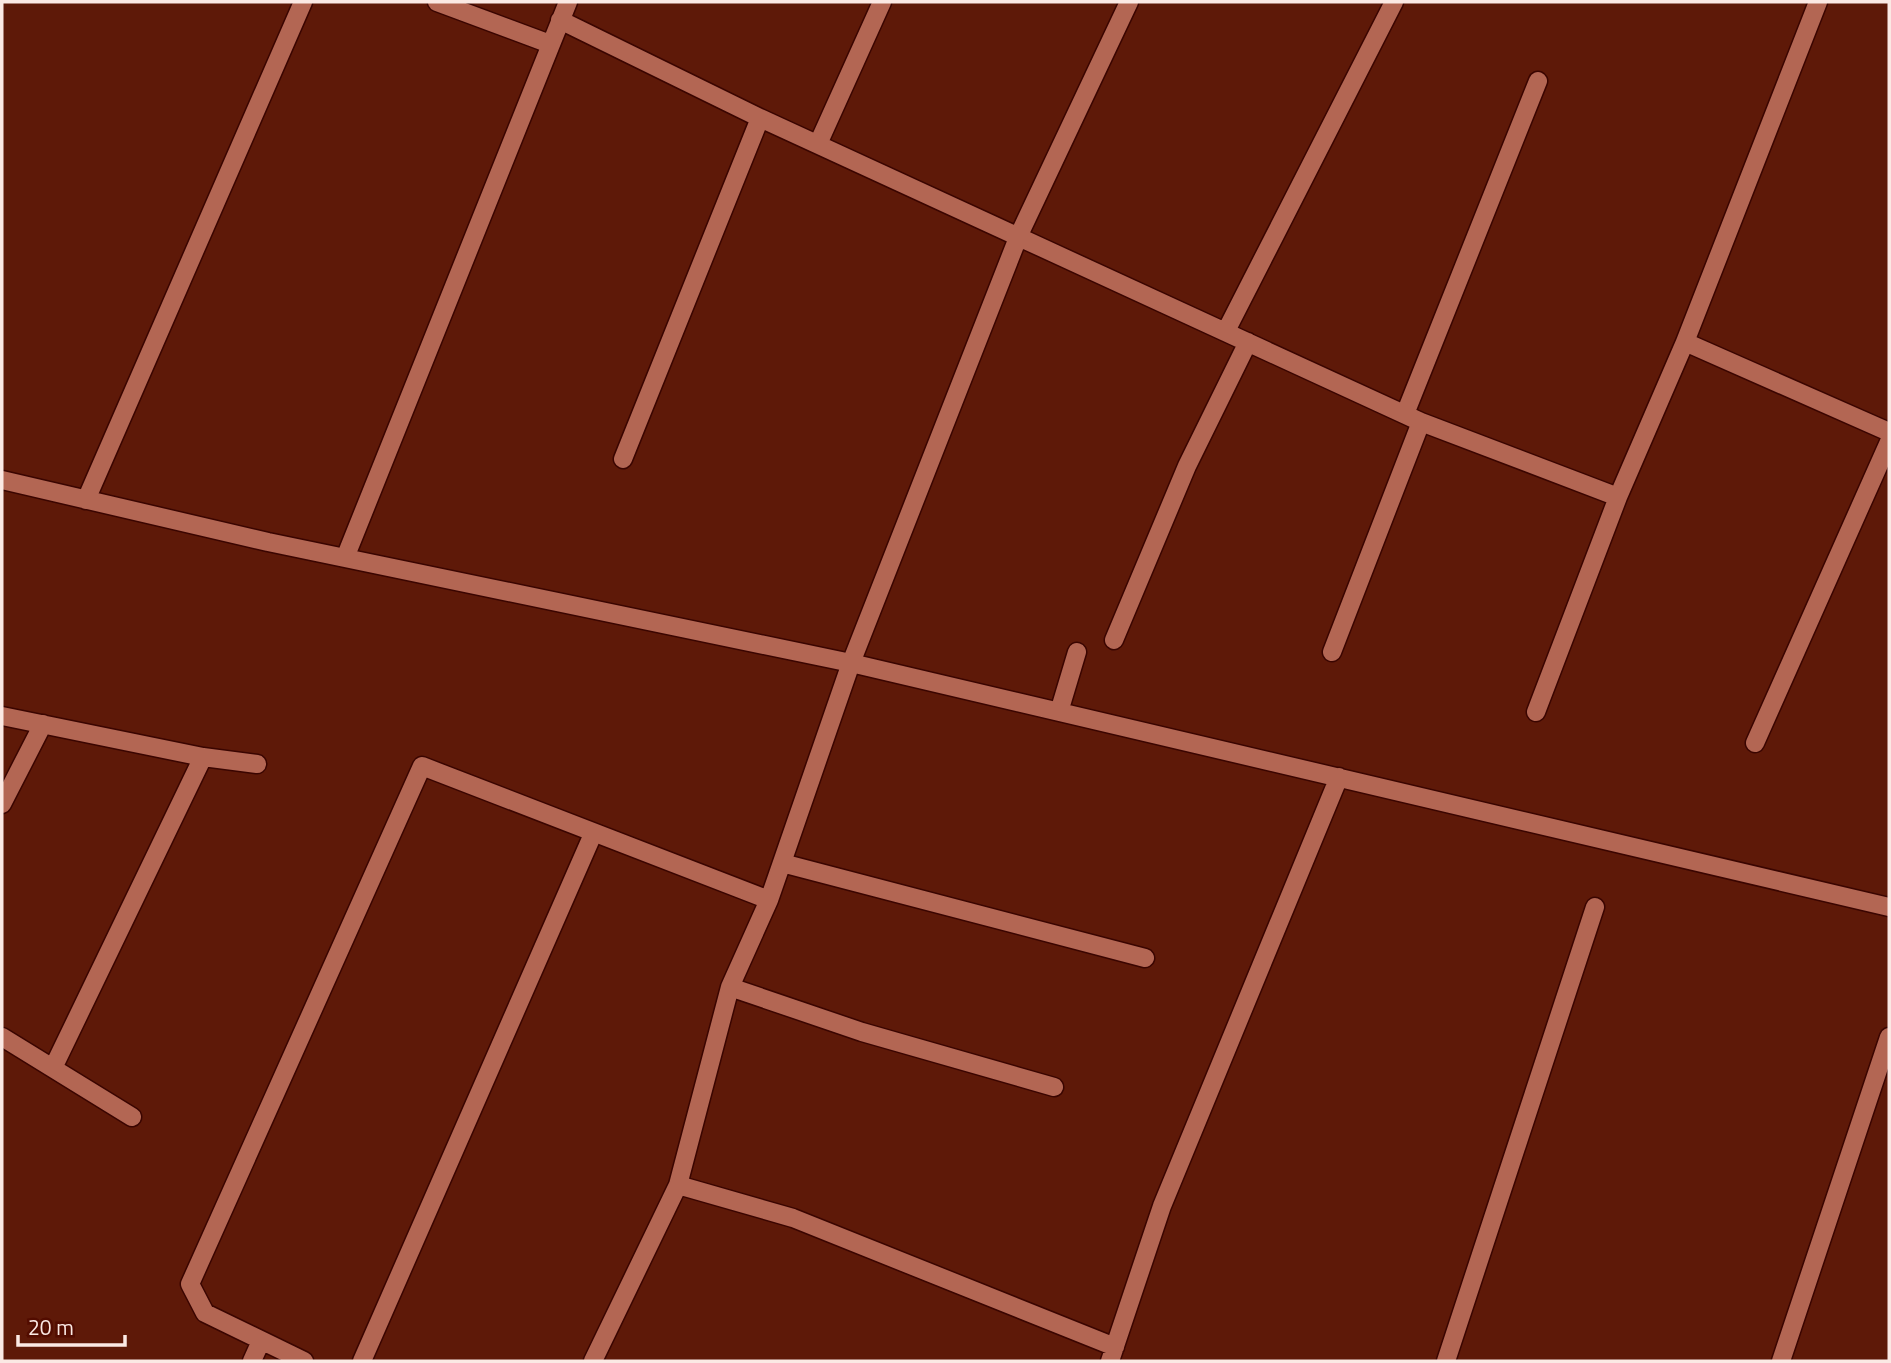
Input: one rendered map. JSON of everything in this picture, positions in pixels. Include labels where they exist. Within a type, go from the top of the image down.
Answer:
[{"type":"street","points":[[86,500],[303,2]]},
{"type":"street","points":[[437,2],[550,44]]},
{"type":"street","points":[[345,558],[568,2]]},
{"type":"street","points":[[818,144],[882,2]]},
{"type":"street","points":[[593,1361],[678,1185],[730,987],[769,900],[851,663],[1019,235],[1129,2]]},
{"type":"street","points":[[1226,331],[1394,2]]},
{"type":"street","points":[[1536,712],[1618,497],[1685,342],[1818,2]]},
{"type":"street","points":[[560,20],[760,118],[1413,418],[1618,497]]},
{"type":"street","points":[[1332,652],[1413,418],[1538,82]]},
{"type":"street","points":[[623,459],[760,118]]},
{"type":"street","points":[[1114,640],[1187,466],[1248,342]]},
{"type":"street","points":[[1685,342],[1889,432]]},
{"type":"street","points":[[1755,743],[1889,442]]},
{"type":"street","points":[[2,480],[345,558],[851,663],[1889,907]]},
{"type":"street","points":[[1059,712],[1077,652]]},
{"type":"street","points":[[2,716],[203,757],[257,764]]},
{"type":"street","points":[[2,804],[43,724]]},
{"type":"street","points":[[53,1068],[203,757]]},
{"type":"street","points":[[304,1361],[205,1312],[190,1284],[422,766],[769,900]]},
{"type":"street","points":[[678,1185],[793,1218],[1112,1354],[1162,1206],[1339,777]]},
{"type":"street","points":[[362,1361],[593,834]]},
{"type":"street","points":[[782,863],[1145,958]]},
{"type":"street","points":[[1446,1361],[1595,908]]},
{"type":"street","points":[[730,987],[862,1032],[1054,1087]]},
{"type":"street","points":[[2,1037],[132,1117]]},
{"type":"street","points":[[1781,1361],[1889,1037]]},
{"type":"street","points":[[252,1361],[261,1341]]}]
